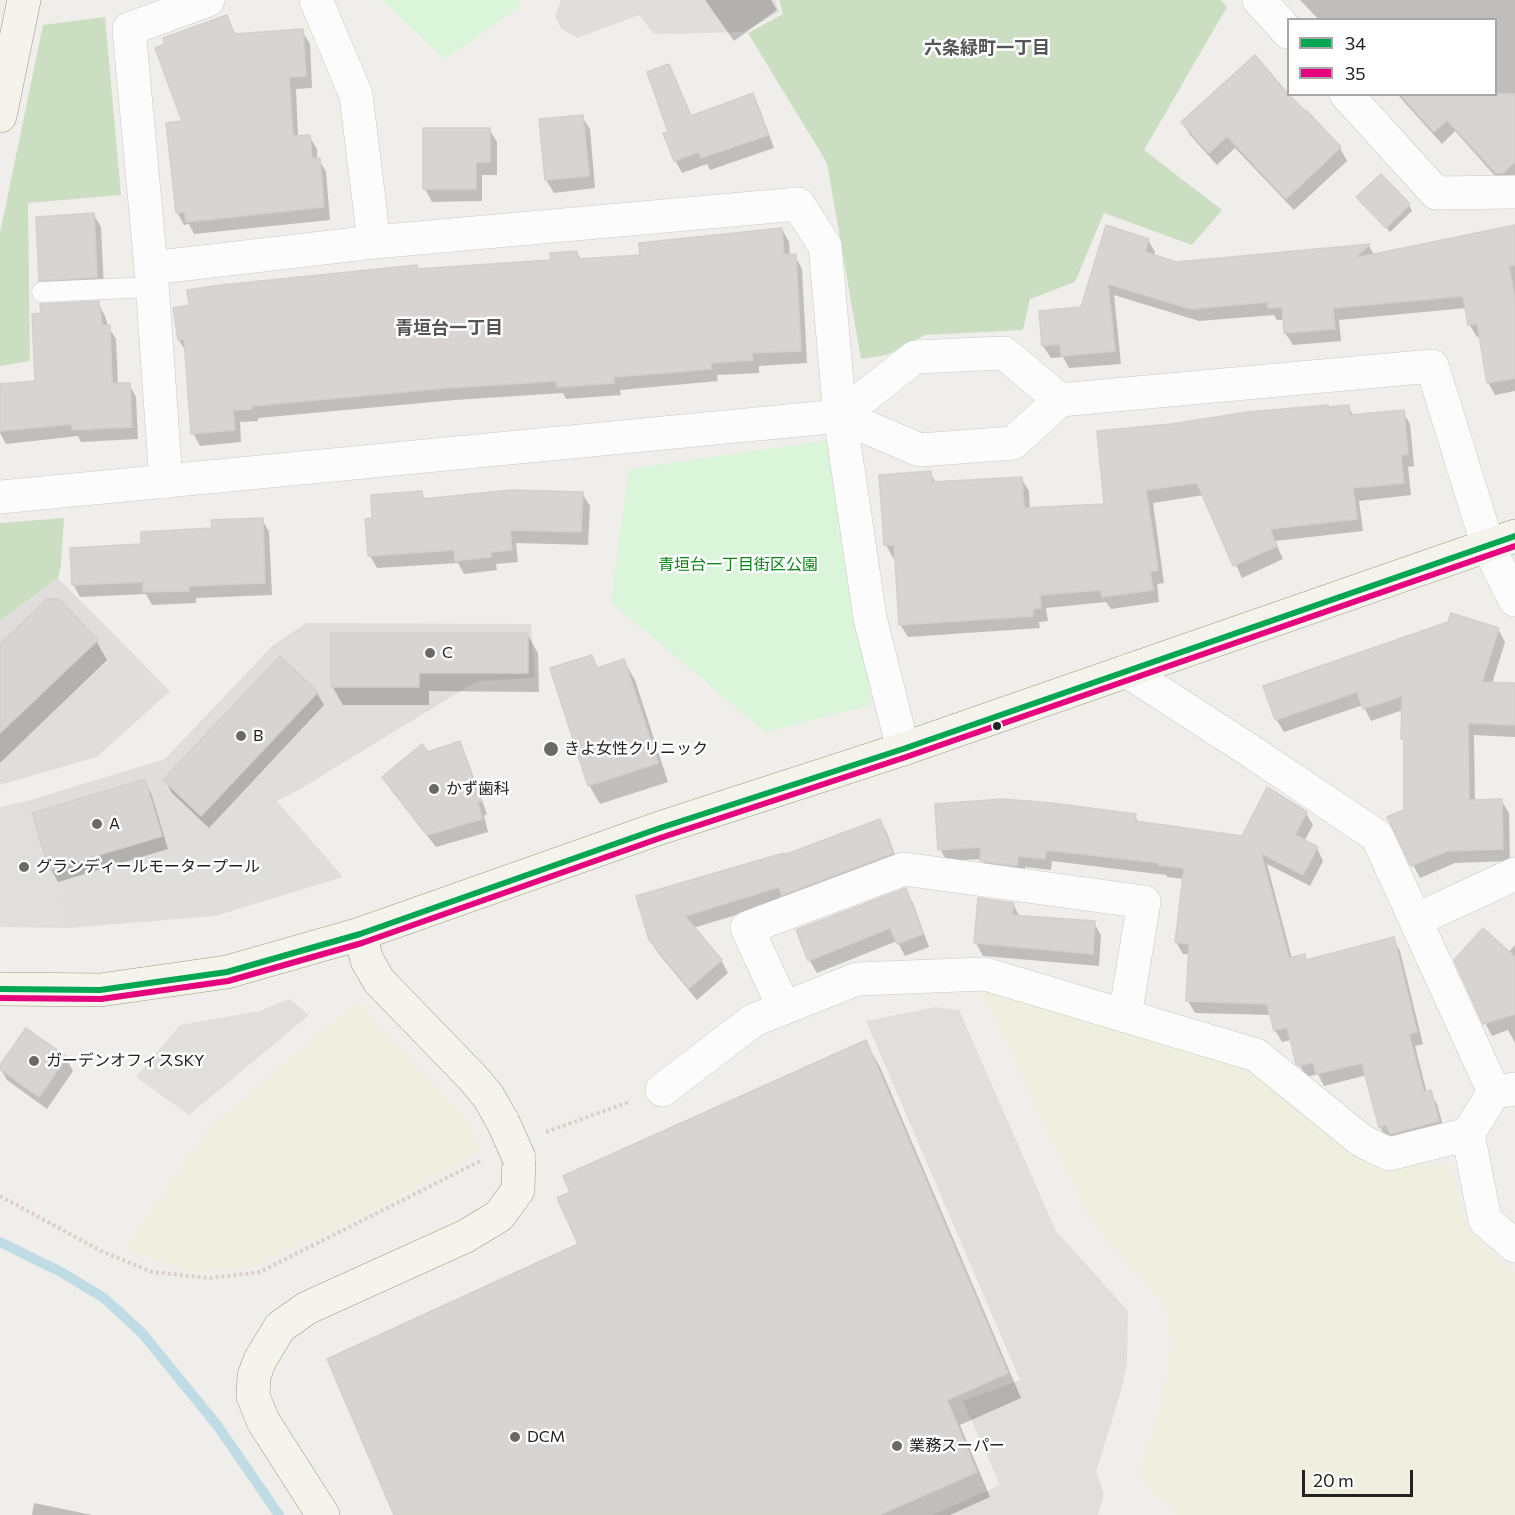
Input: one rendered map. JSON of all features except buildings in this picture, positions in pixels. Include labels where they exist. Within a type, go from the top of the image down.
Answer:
[{"type":"street","points":[[0,116],[24,0]]},
{"type":"street","points":[[166,482],[129,29],[208,0]]},
{"type":"street","points":[[316,0],[356,95],[374,242]]},
{"type":"street","points":[[1259,0],[1287,31]]},
{"type":"street","points":[[1348,96],[1436,193],[1515,192]]},
{"type":"street","points":[[151,277],[374,242],[798,204],[825,246],[840,416],[870,618],[903,749]]},
{"type":"street","points":[[840,416],[915,357],[1004,353],[1060,400]]},
{"type":"street","points":[[0,497],[840,416],[920,450],[1013,443],[1060,400],[1432,366],[1502,541],[1515,600]]},
{"type":"street","points":[[0,989],[100,990],[227,972],[360,934],[660,828],[903,749],[1502,541]]},
{"type":"street","points":[[662,1090],[754,1020],[857,979],[985,974],[1256,1054],[1362,1141],[1389,1154],[1468,1134],[1504,1090],[1416,920],[1377,836],[1126,671]]},
{"type":"street","points":[[784,1008],[747,928],[904,869],[1144,902],[1125,1016]]},
{"type":"street","points":[[1416,920],[1515,874]]},
{"type":"street","points":[[323,1515],[278,1445],[253,1396],[254,1376],[260,1360],[280,1327],[307,1308],[466,1236],[499,1216],[518,1190],[512,1141],[488,1096],[379,981],[367,960],[360,934]]},
{"type":"street","points":[[1468,1134],[1485,1220],[1515,1246]]},
{"type":"lane","points":[[42,292],[151,277]]},
{"type":"path","points":[[0,1196],[101,1251],[152,1272],[210,1278],[260,1272],[512,1141],[662,1090]]},
{"type":"shaded area","points":[[561,0],[775,0],[779,12],[743,32],[654,34],[639,15],[577,38],[561,28],[555,16]]},
{"type":"shaded area","points":[[58,578],[170,691],[97,757],[0,785],[0,621]]},
{"type":"shaded area","points":[[306,623],[531,624],[535,678],[477,681],[277,801],[343,877],[215,916],[67,928],[27,801],[165,759],[273,645]]},
{"type":"shaded area","name":"グランディールモータープール","points":[[27,801],[67,928],[0,927],[0,807]]},
{"type":"shaded area","points":[[289,999],[309,1015],[189,1115],[136,1077],[180,1025],[260,1011]]},
{"type":"shaded area","points":[[935,1007],[959,1010],[1056,1231],[1128,1311],[1127,1363],[1121,1391],[1096,1472],[1104,1494],[1098,1515],[932,1515],[1000,1485],[963,1401],[1020,1380],[866,1021]]},
{"type":"green space","points":[[382,0],[520,0],[518,8],[445,59]]},
{"type":"green space","points":[[779,0],[1221,0],[1227,7],[1144,150],[1222,210],[1192,245],[1104,213],[1075,282],[1030,299],[1023,330],[925,335],[887,355],[861,359],[827,163],[748,33],[783,14]]},
{"type":"green space","points":[[105,17],[121,195],[28,203],[30,361],[0,366],[0,233],[43,25]]},
{"type":"green space","name":"青垣台一丁目街区公園","points":[[829,440],[872,705],[765,732],[611,602],[629,469]]},
{"type":"green space","points":[[64,518],[58,578],[0,621],[0,523]]},
{"type":"green space","points":[[980,987],[1246,1065],[1372,1164],[1451,1166],[1468,1232],[1515,1273],[1515,1515],[1176,1515],[1165,1502],[1138,1479],[1162,1401],[1171,1347],[1165,1306],[1090,1220]]},
{"type":"green space","points":[[361,1004],[390,1039],[466,1118],[480,1151],[387,1203],[252,1268],[194,1271],[125,1250],[207,1130],[348,1009]]},
{"type":"waterway","points":[[0,1242],[61,1272],[104,1298],[142,1333],[217,1425],[279,1515]]},
{"type":"transit line","name":"34","points":[[0,989],[100,990],[227,972],[360,934],[660,828],[903,749],[1515,536]]},
{"type":"transit line","name":"35","points":[[0,998],[101,999],[228,981],[362,943],[663,837],[906,757],[1515,546]]},
{"type":"place","name":"C","points":[[430,653]]},
{"type":"place","name":"B","points":[[241,736]]},
{"type":"place","name":"きよ女性クリニック","points":[[551,749]]},
{"type":"place","name":"かず歯科","points":[[434,789]]},
{"type":"place","name":"A","points":[[97,824]]},
{"type":"place","name":"グランディールモータープール","points":[[24,867]]},
{"type":"place","name":"ガーデンオフィスSKY","points":[[34,1061]]},
{"type":"place","name":"DCM","points":[[515,1437]]},
{"type":"place","name":"業務スーパー","points":[[897,1446]]},
{"type":"district","name":"六条緑町一丁目","points":[[987,48]]},
{"type":"district","name":"青垣台一丁目","points":[[449,328]]}]
